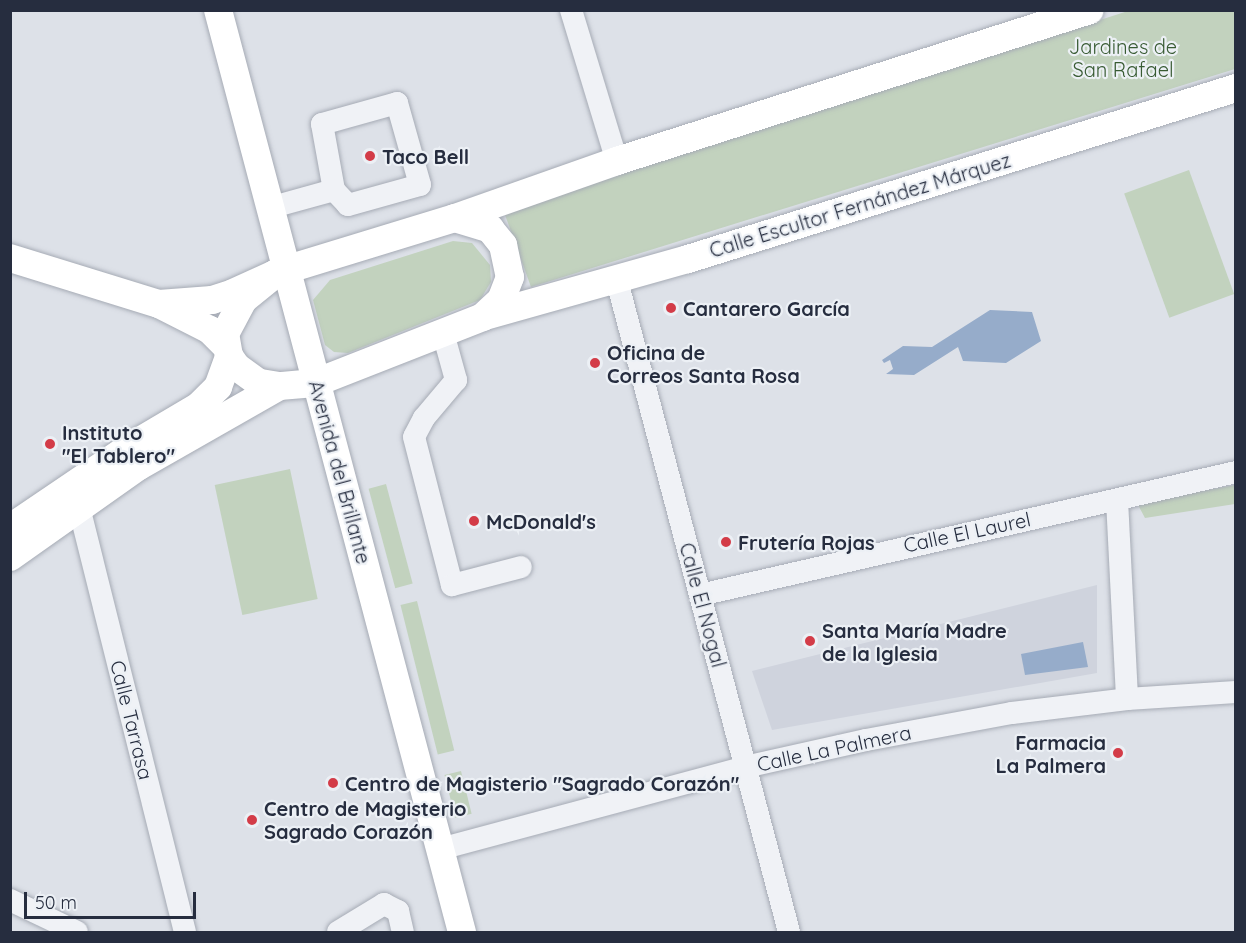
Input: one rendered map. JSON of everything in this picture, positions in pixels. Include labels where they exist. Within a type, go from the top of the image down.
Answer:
[{"type":"main road","name":"Avenida del Brillante","points":[[218,10],[269,208],[280,272],[315,383],[462,933]]},
{"type":"main road","points":[[159,304],[212,300],[280,272],[455,218],[617,161],[1089,10]]},
{"type":"main road","name":"Calle Escultor Fernández Márquez","points":[[279,386],[315,383],[483,317],[616,277],[688,259],[1236,88]]},
{"type":"main road","points":[[455,218],[490,229],[503,246],[509,266],[507,289],[483,317]]},
{"type":"main road","points":[[10,258],[159,304],[210,330],[246,376],[279,386]]},
{"type":"main road","points":[[10,528],[128,448],[199,406],[222,381],[227,351],[225,334],[235,311],[255,288],[280,272]]},
{"type":"main road","points":[[10,557],[139,466],[279,386]]},
{"type":"street","points":[[571,10],[617,161]]},
{"type":"street","points":[[397,103],[420,185],[348,205],[334,190],[322,124],[397,103]]},
{"type":"street","points":[[269,208],[334,190]]},
{"type":"street","name":"Calle El Nogal","points":[[616,277],[789,933]]},
{"type":"street","points":[[443,333],[456,380],[424,417],[414,437],[452,585],[521,567]]},
{"type":"street","name":"Calle El Laurel","points":[[700,595],[1236,472]]},
{"type":"street","points":[[1117,500],[1127,699]]},
{"type":"street","name":"Calle Tarrasa","points":[[79,507],[185,933]]},
{"type":"street","name":"Calle La Palmera","points":[[440,849],[745,767],[1012,713],[1127,699],[1236,692]]},
{"type":"street","points":[[10,900],[77,933]]},
{"type":"street","points":[[338,933],[384,904],[398,911],[403,933]]},
{"type":"shaded area","points":[[1097,585],[1097,673],[772,730],[752,671]]},
{"type":"green space","name":"Jardines de San Rafael","points":[[1128,11],[1235,11],[1235,69],[531,287],[504,212]]},
{"type":"green space","points":[[1189,170],[1234,294],[1169,318],[1124,194]]},
{"type":"green space","points":[[453,241],[472,243],[490,265],[491,282],[480,300],[348,353],[334,352],[325,345],[313,300],[330,280]]},
{"type":"green space","points":[[290,469],[318,599],[242,615],[215,485]]},
{"type":"green space","points":[[386,484],[413,583],[395,588],[369,489]]},
{"type":"green space","points":[[1235,485],[1235,504],[1145,518],[1137,503]]},
{"type":"green space","points":[[417,601],[454,750],[438,755],[401,605]]},
{"type":"green space","points":[[461,771],[472,814],[455,818],[445,775]]},
{"type":"water","points":[[990,310],[1032,312],[1041,341],[1006,363],[963,361],[958,347],[914,375],[886,374],[893,369],[890,360],[884,363],[882,360],[903,346],[932,347]]},
{"type":"water","points":[[1083,642],[1088,667],[1025,675],[1021,654]]},
{"type":"place","name":"Taco Bell","points":[[370,156]]},
{"type":"place","name":"Cantarero García","points":[[671,308]]},
{"type":"place","name":"Oficina de Correos Santa Rosa","points":[[595,363]]},
{"type":"place","name":"Instituto \"El Tablero\"","points":[[50,444]]},
{"type":"place","name":"McDonald's","points":[[474,521]]},
{"type":"place","name":"Frutería Rojas","points":[[726,542]]},
{"type":"place","name":"Santa María Madre de la Iglesia","points":[[810,641]]},
{"type":"place","name":"Farmacia La Palmera","points":[[1118,753]]},
{"type":"place","name":"Centro de Magisterio \"Sagrado Corazón\"","points":[[333,783]]},
{"type":"place","name":"Centro de Magisterio Sagrado Corazón","points":[[252,820]]}]
